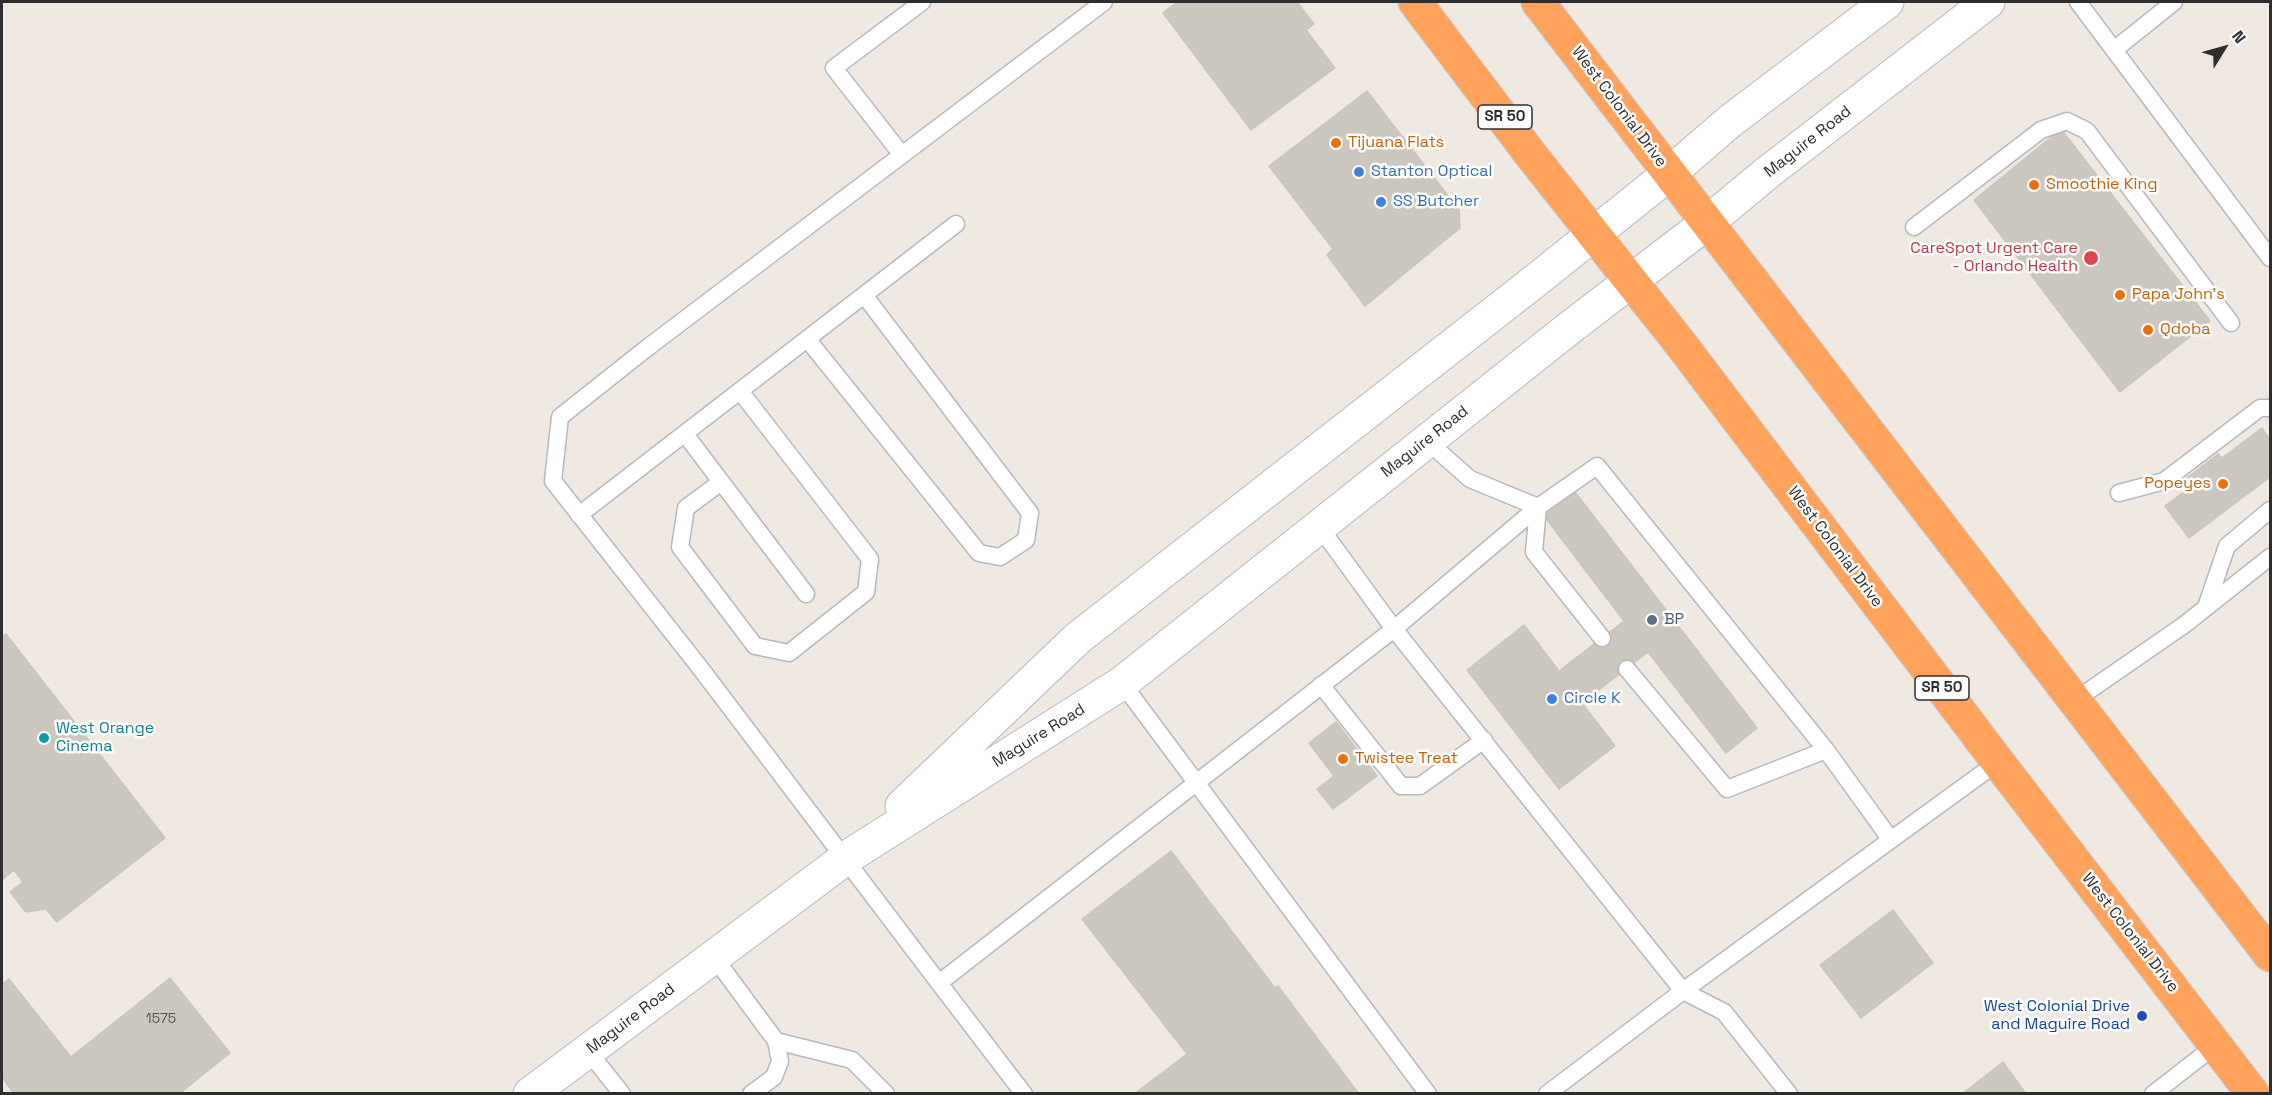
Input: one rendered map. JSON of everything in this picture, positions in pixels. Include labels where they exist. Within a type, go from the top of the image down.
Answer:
[{"type":"highway","name":"West Colonial Drive","points":[[1415,2],[1631,280],[2253,1094]]},
{"type":"highway","name":"West Colonial Drive","points":[[1539,2],[2271,955]]},
{"type":"main road","name":"Maguire Road","points":[[846,858],[1078,638],[1526,289],[1670,173],[1729,122],[1887,2]]},
{"type":"main road","name":"Maguire Road","points":[[530,1094],[846,858],[1122,683],[1631,280],[1708,222],[1767,173],[1988,2]]},
{"type":"lane","points":[[902,155],[834,68],[922,2]]},
{"type":"lane","points":[[1024,1094],[709,679],[553,481],[560,417],[647,348],[1104,2]]},
{"type":"lane","points":[[2078,2],[2271,258]]},
{"type":"lane","points":[[2114,50],[2174,2]]},
{"type":"lane","points":[[1914,227],[2041,130],[2067,120],[2086,131],[2231,323]]},
{"type":"lane","points":[[579,515],[956,225]]},
{"type":"lane","points":[[808,340],[968,543],[979,553],[1000,557],[1026,540],[1030,513],[864,295]]},
{"type":"lane","points":[[721,482],[686,508],[680,547],[755,646],[789,653],[866,592],[870,559],[740,392]]},
{"type":"lane","points":[[2119,493],[2164,481],[2260,408],[2271,408]]},
{"type":"lane","points":[[685,434],[806,594]]},
{"type":"lane","points":[[1427,441],[1470,479],[1538,507]]},
{"type":"lane","points":[[939,983],[1394,629],[1538,507],[1597,466],[1826,750],[1891,840]]},
{"type":"lane","points":[[1538,507],[1534,552],[1602,638]]},
{"type":"lane","points":[[2206,608],[2227,546],[2271,510]]},
{"type":"lane","points":[[1319,526],[1394,629],[1683,991],[1724,1012],[1789,1094]]},
{"type":"lane","points":[[2074,701],[2206,608],[2271,557]]},
{"type":"lane","points":[[1627,669],[1727,789],[1826,750]]},
{"type":"lane","points":[[1122,683],[1428,1094]]},
{"type":"lane","points":[[1322,685],[1401,786],[1420,786],[1484,740]]},
{"type":"lane","points":[[1547,1094],[1683,991],[1998,762]]},
{"type":"lane","points":[[714,957],[776,1041],[780,1061],[774,1077],[751,1094]]},
{"type":"lane","points":[[776,1041],[852,1060],[886,1094]]},
{"type":"lane","points":[[2152,1094],[2216,1045]]},
{"type":"lane","points":[[588,1051],[622,1094]]},
{"type":"building","points":[[1177,2],[1297,2],[1314,24],[1306,30],[1335,68],[1251,130],[1163,13]]},
{"type":"building","points":[[1367,91],[1459,210],[1460,228],[1365,306],[1327,255],[1333,249],[1269,166]]},
{"type":"building","points":[[2061,129],[2210,321],[2120,392],[1974,200]]},
{"type":"building","name":"Popeyes","points":[[2262,428],[2270,440],[2270,477],[2189,538],[2165,506],[2189,488],[2183,481],[2218,454],[2222,458]]},
{"type":"building","points":[[1575,492],[1757,728],[1726,753],[1648,652],[1582,703],[1615,746],[1559,789],[1467,670],[1524,625],[1559,671],[1624,621],[1544,516]]},
{"type":"building","name":"West Orange Cinema","points":[[6,634],[165,838],[57,922],[46,909],[26,912],[10,892],[23,882],[14,870],[2,880],[2,637]]},
{"type":"building","name":"Twistee Treat","points":[[1336,722],[1377,776],[1333,809],[1317,789],[1334,776],[1309,743]]},
{"type":"building","points":[[1171,851],[1275,988],[1187,1054],[1082,919]]},
{"type":"building","points":[[1893,910],[1933,963],[1861,1018],[1820,965]]},
{"type":"building","points":[[170,978],[230,1053],[179,1094],[14,1094],[2,1077],[2,984],[9,979],[71,1057]]},
{"type":"building","points":[[1278,986],[1359,1094],[1134,1094],[1187,1054]]},
{"type":"building","points":[[2003,1062],[2026,1094],[1962,1094]]},
{"type":"place","name":"Tijuana Flats","points":[[1336,143]]},
{"type":"place","name":"Stanton Optical","points":[[1359,172]]},
{"type":"place","name":"Smoothie King","points":[[2034,185]]},
{"type":"place","name":"SS Butcher","points":[[1381,202]]},
{"type":"place","name":"CareSpot Urgent Care - Orlando Health","points":[[2091,258]]},
{"type":"place","name":"Papa John's","points":[[2120,295]]},
{"type":"place","name":"Qdoba","points":[[2148,330]]},
{"type":"place","name":"Popeyes","points":[[2223,484]]},
{"type":"place","name":"BP","points":[[1652,620]]},
{"type":"place","name":"Circle K","points":[[1552,699]]},
{"type":"place","name":"West Orange Cinema","points":[[44,738]]},
{"type":"place","name":"Twistee Treat","points":[[1343,759]]},
{"type":"place","name":"West Colonial Drive and Maguire Road","points":[[2142,1016]]}]
